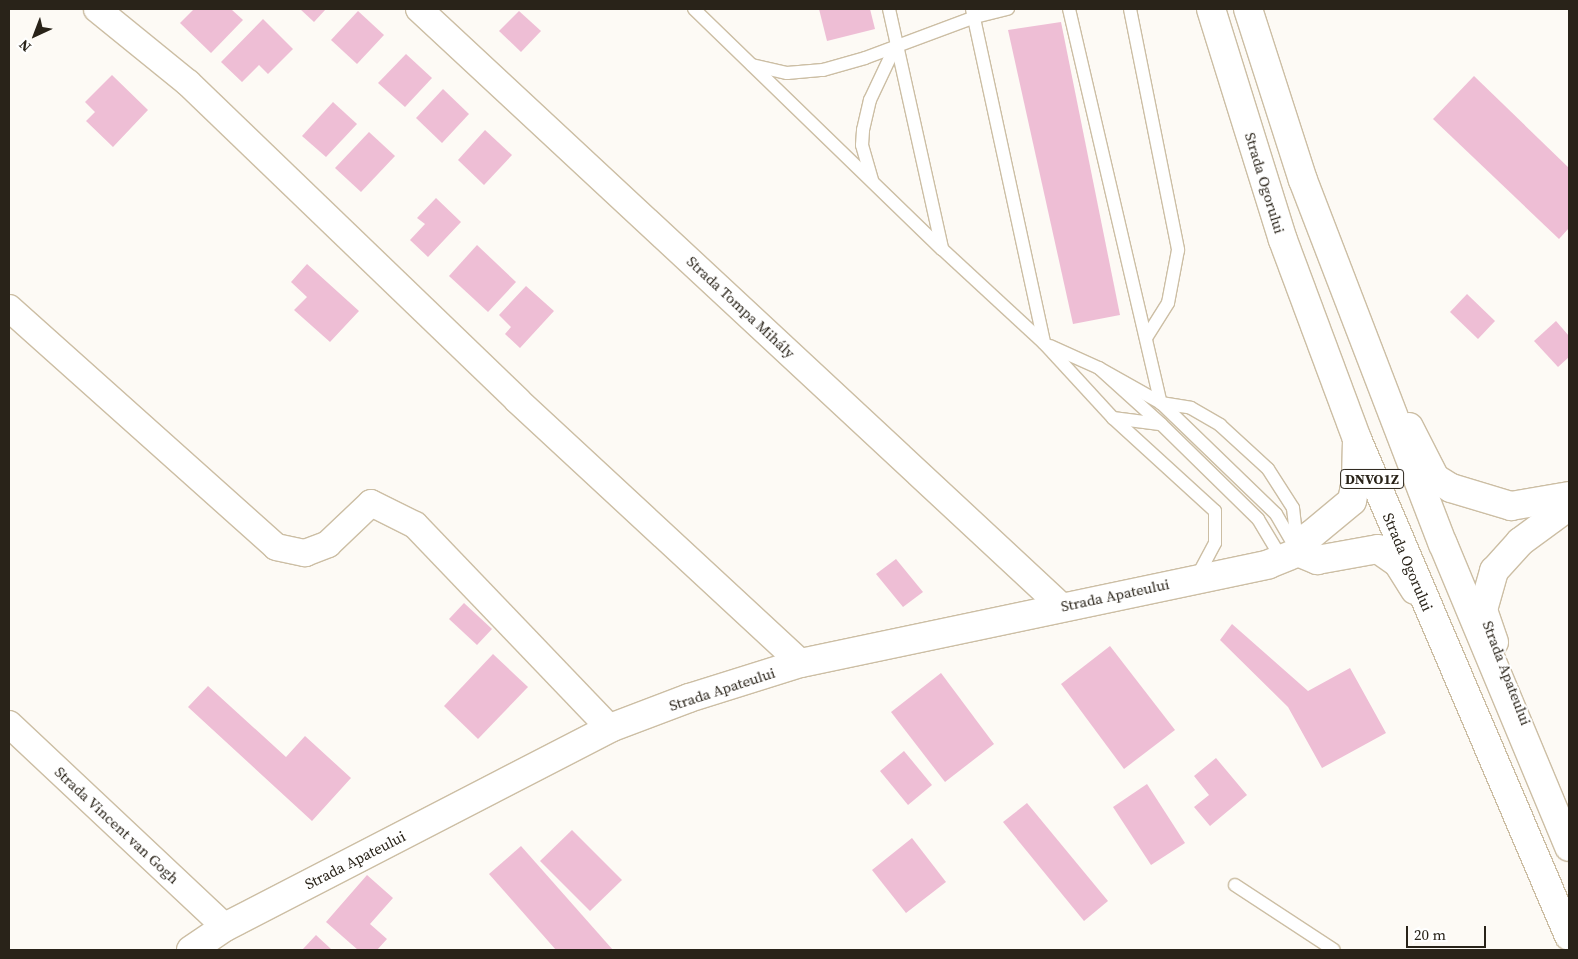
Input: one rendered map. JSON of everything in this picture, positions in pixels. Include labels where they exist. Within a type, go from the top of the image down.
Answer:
[{"type":"main road","name":"DNVO1Z","points":[[1248,9],[1303,180],[1442,544],[1568,843]]},
{"type":"main road","name":"Strada Ogorului","points":[[1210,10],[1283,240],[1357,439],[1569,936]]},
{"type":"main road","points":[[1369,349],[1435,478],[1451,488],[1511,506],[1569,496]]},
{"type":"main road","points":[[1290,555],[1352,501],[1356,481],[1357,439]]},
{"type":"main road","name":"Strada Apateului","points":[[1568,843],[1514,685],[1483,610],[1494,571],[1504,558],[1569,506]]},
{"type":"main road","points":[[1290,555],[1317,560],[1378,549],[1398,563],[1433,619]]},
{"type":"main road","name":"Strada Apateului","points":[[191,950],[225,927],[610,728],[689,698],[801,663],[1061,606],[1269,564],[1290,555]]},
{"type":"street","points":[[97,9],[188,83],[516,400],[801,663]]},
{"type":"street","name":"Strada Tompa Mihály","points":[[419,9],[1061,606]]},
{"type":"street","points":[[9,308],[276,547],[305,553],[328,544],[371,503],[416,525],[610,728]]},
{"type":"street","name":"Strada Vincent van Gogh","points":[[9,724],[225,927]]},
{"type":"lane","points":[[694,9],[942,249],[1044,342],[1113,418],[1215,511],[1215,543],[1196,578]]},
{"type":"lane","points":[[889,9],[942,249]]},
{"type":"lane","points":[[752,65],[787,73],[823,70],[865,58],[897,43],[974,13],[1008,9]]},
{"type":"lane","points":[[1069,9],[1161,402]]},
{"type":"lane","points":[[1130,9],[1178,250],[1168,303],[1146,338]]},
{"type":"lane","points":[[974,13],[1044,342]]},
{"type":"lane","points":[[872,181],[862,145],[863,130],[870,100],[897,43]]},
{"type":"lane","points":[[1044,342],[1099,368],[1161,402],[1276,514],[1290,555]]},
{"type":"lane","points":[[1099,368],[1161,424],[1258,519],[1290,555]]},
{"type":"lane","points":[[1161,402],[1191,408],[1220,425],[1268,469],[1293,508],[1290,555]]},
{"type":"lane","points":[[1113,418],[1161,424]]},
{"type":"lane","points":[[1235,885],[1334,950]]},
{"type":"building","points":[[194,9],[231,9],[243,20],[211,53],[180,23]]},
{"type":"building","points":[[300,9],[326,9],[314,22]]},
{"type":"building","points":[[819,9],[870,9],[875,29],[827,41]]},
{"type":"building","points":[[358,11],[384,35],[357,64],[331,40]]},
{"type":"building","points":[[519,11],[541,31],[521,52],[499,31]]},
{"type":"building","points":[[263,19],[293,49],[268,74],[259,65],[242,82],[221,62]]},
{"type":"building","points":[[1061,22],[1120,315],[1073,324],[1008,30]]},
{"type":"building","points":[[406,54],[432,78],[405,107],[378,83]]},
{"type":"building","points":[[112,75],[148,110],[113,147],[86,121],[95,112],[85,102]]},
{"type":"building","points":[[1474,76],[1569,168],[1569,228],[1559,239],[1433,119]]},
{"type":"building","points":[[443,89],[469,114],[442,143],[416,118]]},
{"type":"building","points":[[333,102],[357,124],[326,157],[302,136]]},
{"type":"building","points":[[485,130],[512,155],[484,185],[458,160]]},
{"type":"building","points":[[369,132],[395,156],[361,192],[335,168]]},
{"type":"building","points":[[436,198],[461,222],[428,257],[410,240],[425,224],[417,218]]},
{"type":"building","points":[[477,245],[516,282],[488,312],[449,276]]},
{"type":"building","points":[[307,264],[359,311],[330,342],[294,310],[307,297],[291,282]]},
{"type":"building","points":[[526,286],[554,311],[520,348],[505,334],[511,327],[499,315]]},
{"type":"building","points":[[1467,294],[1495,321],[1478,339],[1450,312]]},
{"type":"building","points":[[1556,321],[1569,336],[1569,357],[1558,367],[1534,341]]},
{"type":"building","points":[[896,559],[923,592],[903,607],[876,574]]},
{"type":"building","points":[[464,603],[492,629],[477,645],[449,619]]},
{"type":"building","points":[[1232,624],[1308,691],[1350,668],[1386,733],[1322,768],[1288,707],[1220,640]]},
{"type":"building","points":[[1110,646],[1175,730],[1124,769],[1061,684]]},
{"type":"building","points":[[493,654],[528,687],[478,739],[444,706]]},
{"type":"building","points":[[941,673],[994,744],[945,782],[891,712]]},
{"type":"building","points":[[208,686],[286,757],[305,736],[351,778],[312,821],[188,707]]},
{"type":"building","points":[[904,751],[932,785],[908,805],[880,771]]},
{"type":"building","points":[[1216,758],[1247,795],[1210,826],[1194,807],[1209,795],[1194,776]]},
{"type":"building","points":[[1147,784],[1185,843],[1151,865],[1113,807]]},
{"type":"building","points":[[1027,803],[1108,901],[1084,921],[1003,822]]},
{"type":"building","points":[[572,830],[622,880],[590,911],[540,861]]},
{"type":"building","points":[[912,838],[946,882],[906,913],[872,870]]},
{"type":"building","points":[[521,846],[613,950],[556,950],[489,874]]},
{"type":"building","points":[[367,875],[393,898],[370,924],[387,939],[377,950],[358,950],[326,922]]},
{"type":"building","points":[[316,935],[332,950],[302,950]]}]
